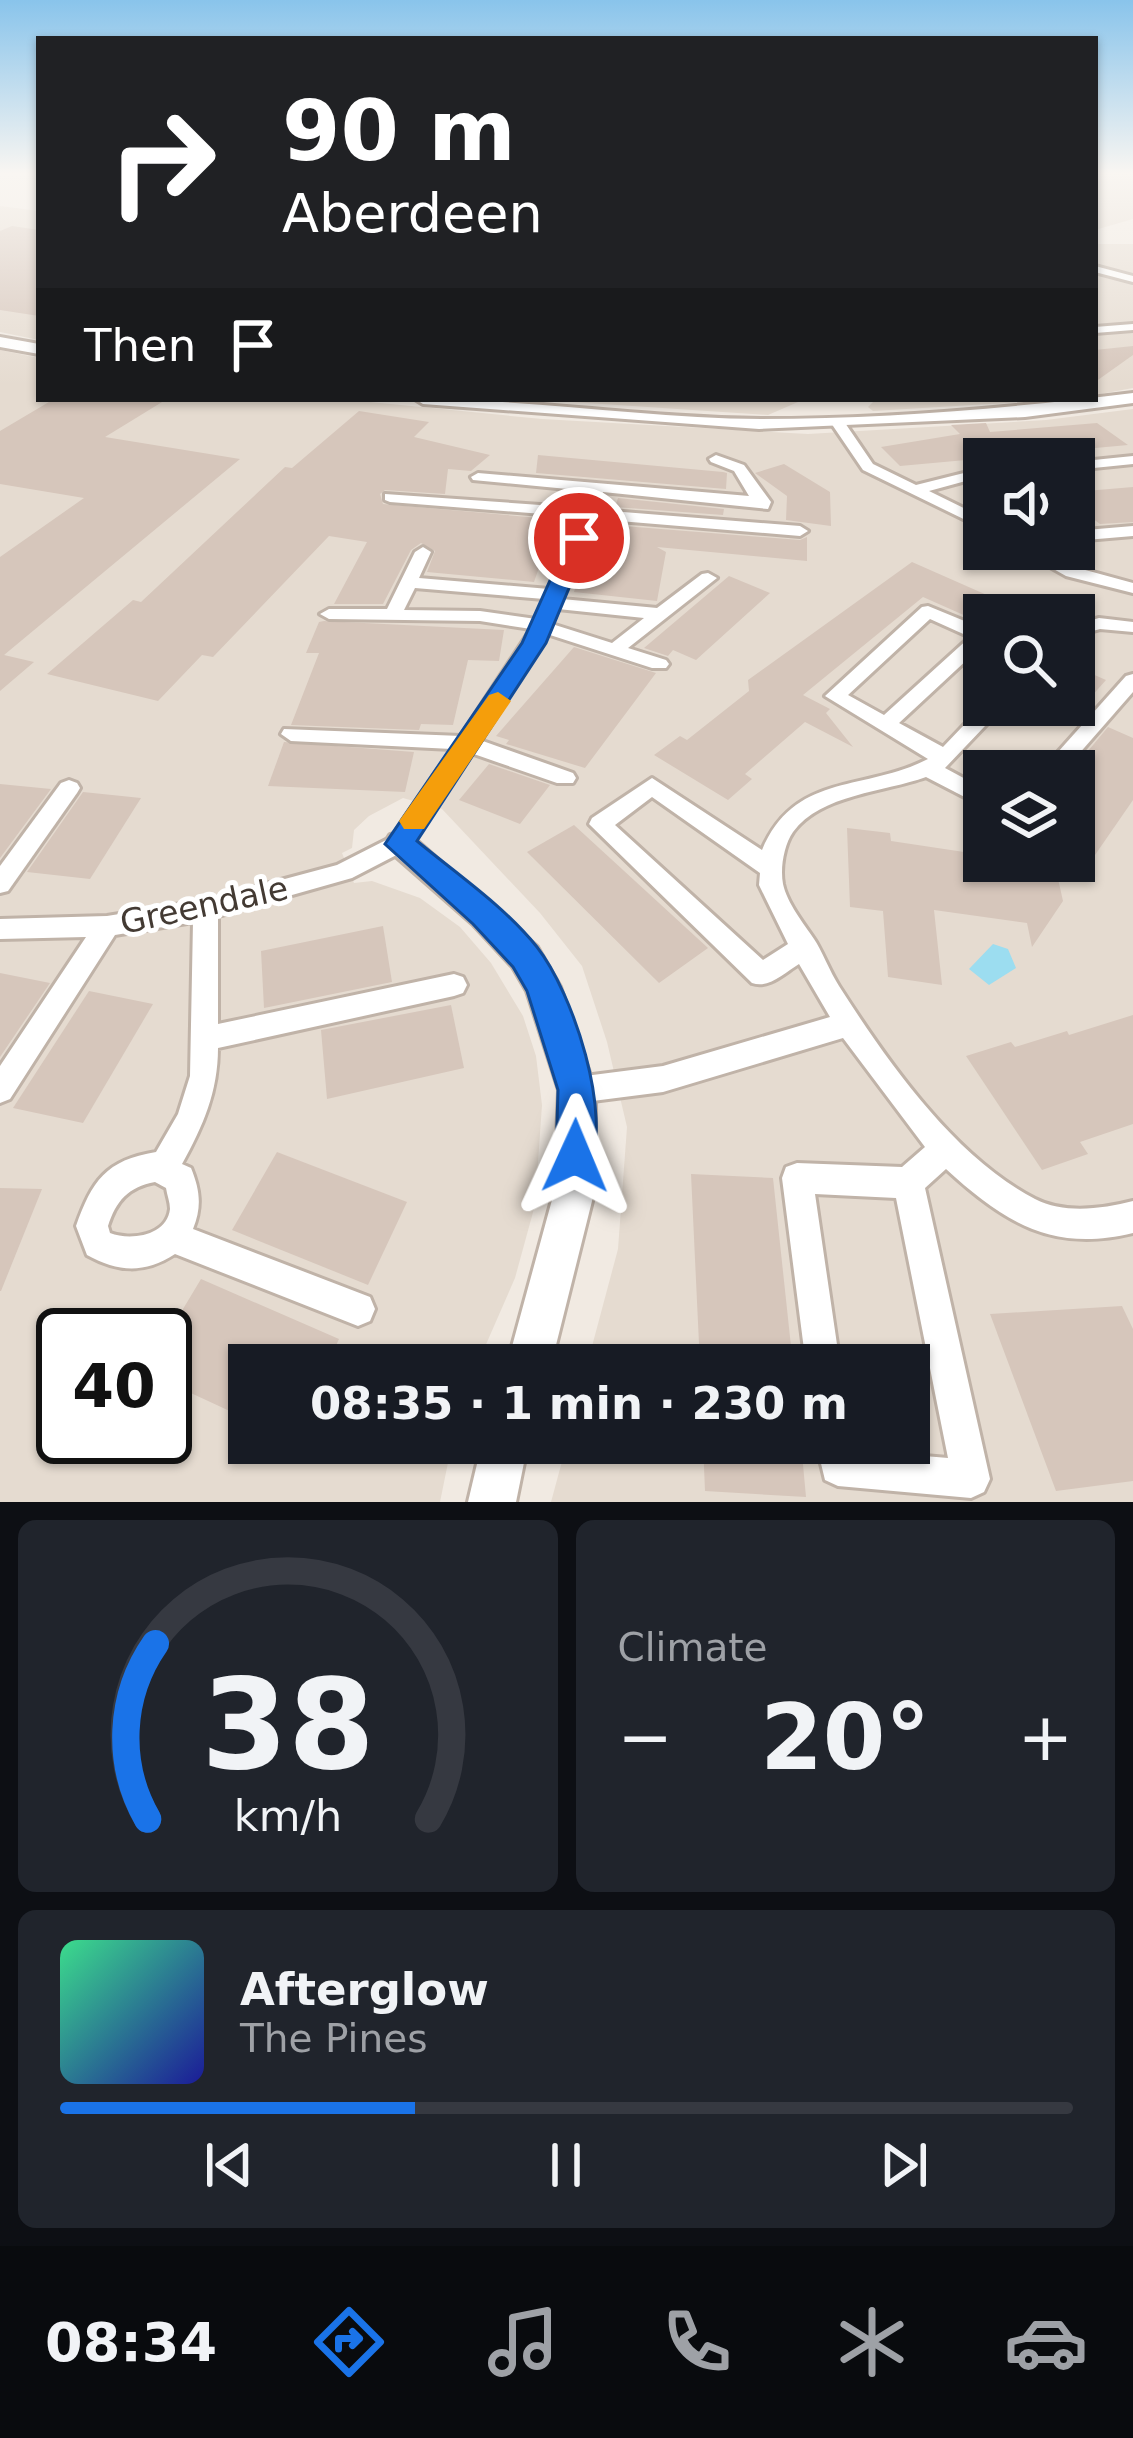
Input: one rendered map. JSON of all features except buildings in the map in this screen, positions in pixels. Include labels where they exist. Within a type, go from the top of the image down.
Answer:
[{"type":"street","points":[[1098,270],[1133,279]]},
{"type":"street","points":[[1098,331],[1133,327]]},
{"type":"street","points":[[0,341],[36,348]]},
{"type":"street","points":[[1098,400],[1133,398]]},
{"type":"street","points":[[484,402],[707,423],[838,423],[1076,402]]},
{"type":"street","points":[[838,423],[868,467],[963,514]]},
{"type":"street","points":[[716,459],[739,468],[763,502],[762,527]]},
{"type":"street","points":[[450,501],[496,460]]},
{"type":"street","points":[[1095,464],[1133,460]]},
{"type":"street","points":[[478,477],[763,502]]},
{"type":"street","points":[[914,490],[963,477]]},
{"type":"street","points":[[534,1344],[575,1189],[577,1090],[543,987],[525,957],[484,915],[400,844],[506,690],[542,626],[596,490]]},
{"type":"street","points":[[390,496],[800,531]]},
{"type":"street","points":[[1095,534],[1133,531]]},
{"type":"street","points":[[393,615],[423,552]]},
{"type":"street","points":[[1068,570],[1133,588]]},
{"type":"street","points":[[615,650],[708,578]]},
{"type":"street","points":[[409,582],[660,614]]},
{"type":"street","points":[[963,627],[928,611],[836,696],[886,724],[963,783]]},
{"type":"street","points":[[329,614],[480,616],[542,626],[659,664]]},
{"type":"street","points":[[1095,624],[1133,627]]},
{"type":"street","points":[[886,724],[963,654]]},
{"type":"street","points":[[1071,750],[1133,680]]},
{"type":"street","points":[[973,726],[936,762],[829,795],[801,811],[778,835],[769,867],[771,885],[848,1024],[944,1150],[985,1188],[1028,1213],[1063,1224],[1106,1225],[1133,1217]]},
{"type":"street","points":[[291,734],[466,743],[565,778]]},
{"type":"street","points":[[769,867],[652,786],[600,824],[761,976],[805,946]]},
{"type":"street","points":[[0,884],[69,788]]},
{"type":"street","name":"Greendale","points":[[0,929],[107,926],[206,910],[344,872],[400,844]]},
{"type":"street","points":[[164,1169],[191,1119],[204,1076],[206,910]]},
{"type":"street","points":[[0,1090],[107,926]]},
{"type":"street","points":[[206,1039],[454,985]]},
{"type":"street","points":[[577,1090],[663,1079],[848,1024]]},
{"type":"street","points":[[821,1344],[797,1178],[908,1184],[944,1150]]},
{"type":"street","points":[[142,1168],[164,1169],[180,1179],[185,1192],[181,1222],[170,1236],[140,1256],[123,1258],[99,1244],[94,1216],[112,1186],[142,1168]]},
{"type":"street","points":[[838,1464],[971,1478],[908,1184]]},
{"type":"street","points":[[170,1236],[358,1309]]},
{"type":"street","points":[[492,1502],[500,1464]]},
{"type":"shaded area","points":[[0,244],[36,244],[36,339],[0,332]]},
{"type":"shaded area","points":[[1098,244],[1133,244],[1133,388],[1098,394]]},
{"type":"shaded area","points":[[0,350],[36,357],[36,402],[370,402],[542,419],[808,434],[1046,420],[1133,409],[1133,1502],[551,1502],[561,1464],[930,1464],[930,1344],[593,1344],[618,1249],[627,1127],[607,1042],[582,966],[540,913],[442,809],[403,798],[369,816],[354,830],[352,848],[342,853],[354,883],[372,881],[420,898],[460,927],[491,963],[523,1016],[536,1056],[542,1105],[535,1205],[515,1278],[486,1344],[228,1344],[228,1464],[448,1464],[440,1502],[0,1502]]},
{"type":"shaded area","points":[[572,402],[798,402],[768,415]]},
{"type":"shaded area","points":[[873,402],[1022,402],[873,411],[868,407]]},
{"type":"water","points":[[993,944],[1008,949],[1016,968],[989,985],[969,969]]},
{"type":"slow traffic","points":[[414,821],[498,701]]},
{"type":"route","points":[[575,1156],[577,1090],[543,987],[525,957],[484,915],[400,844],[534,643],[579,538]]}]
